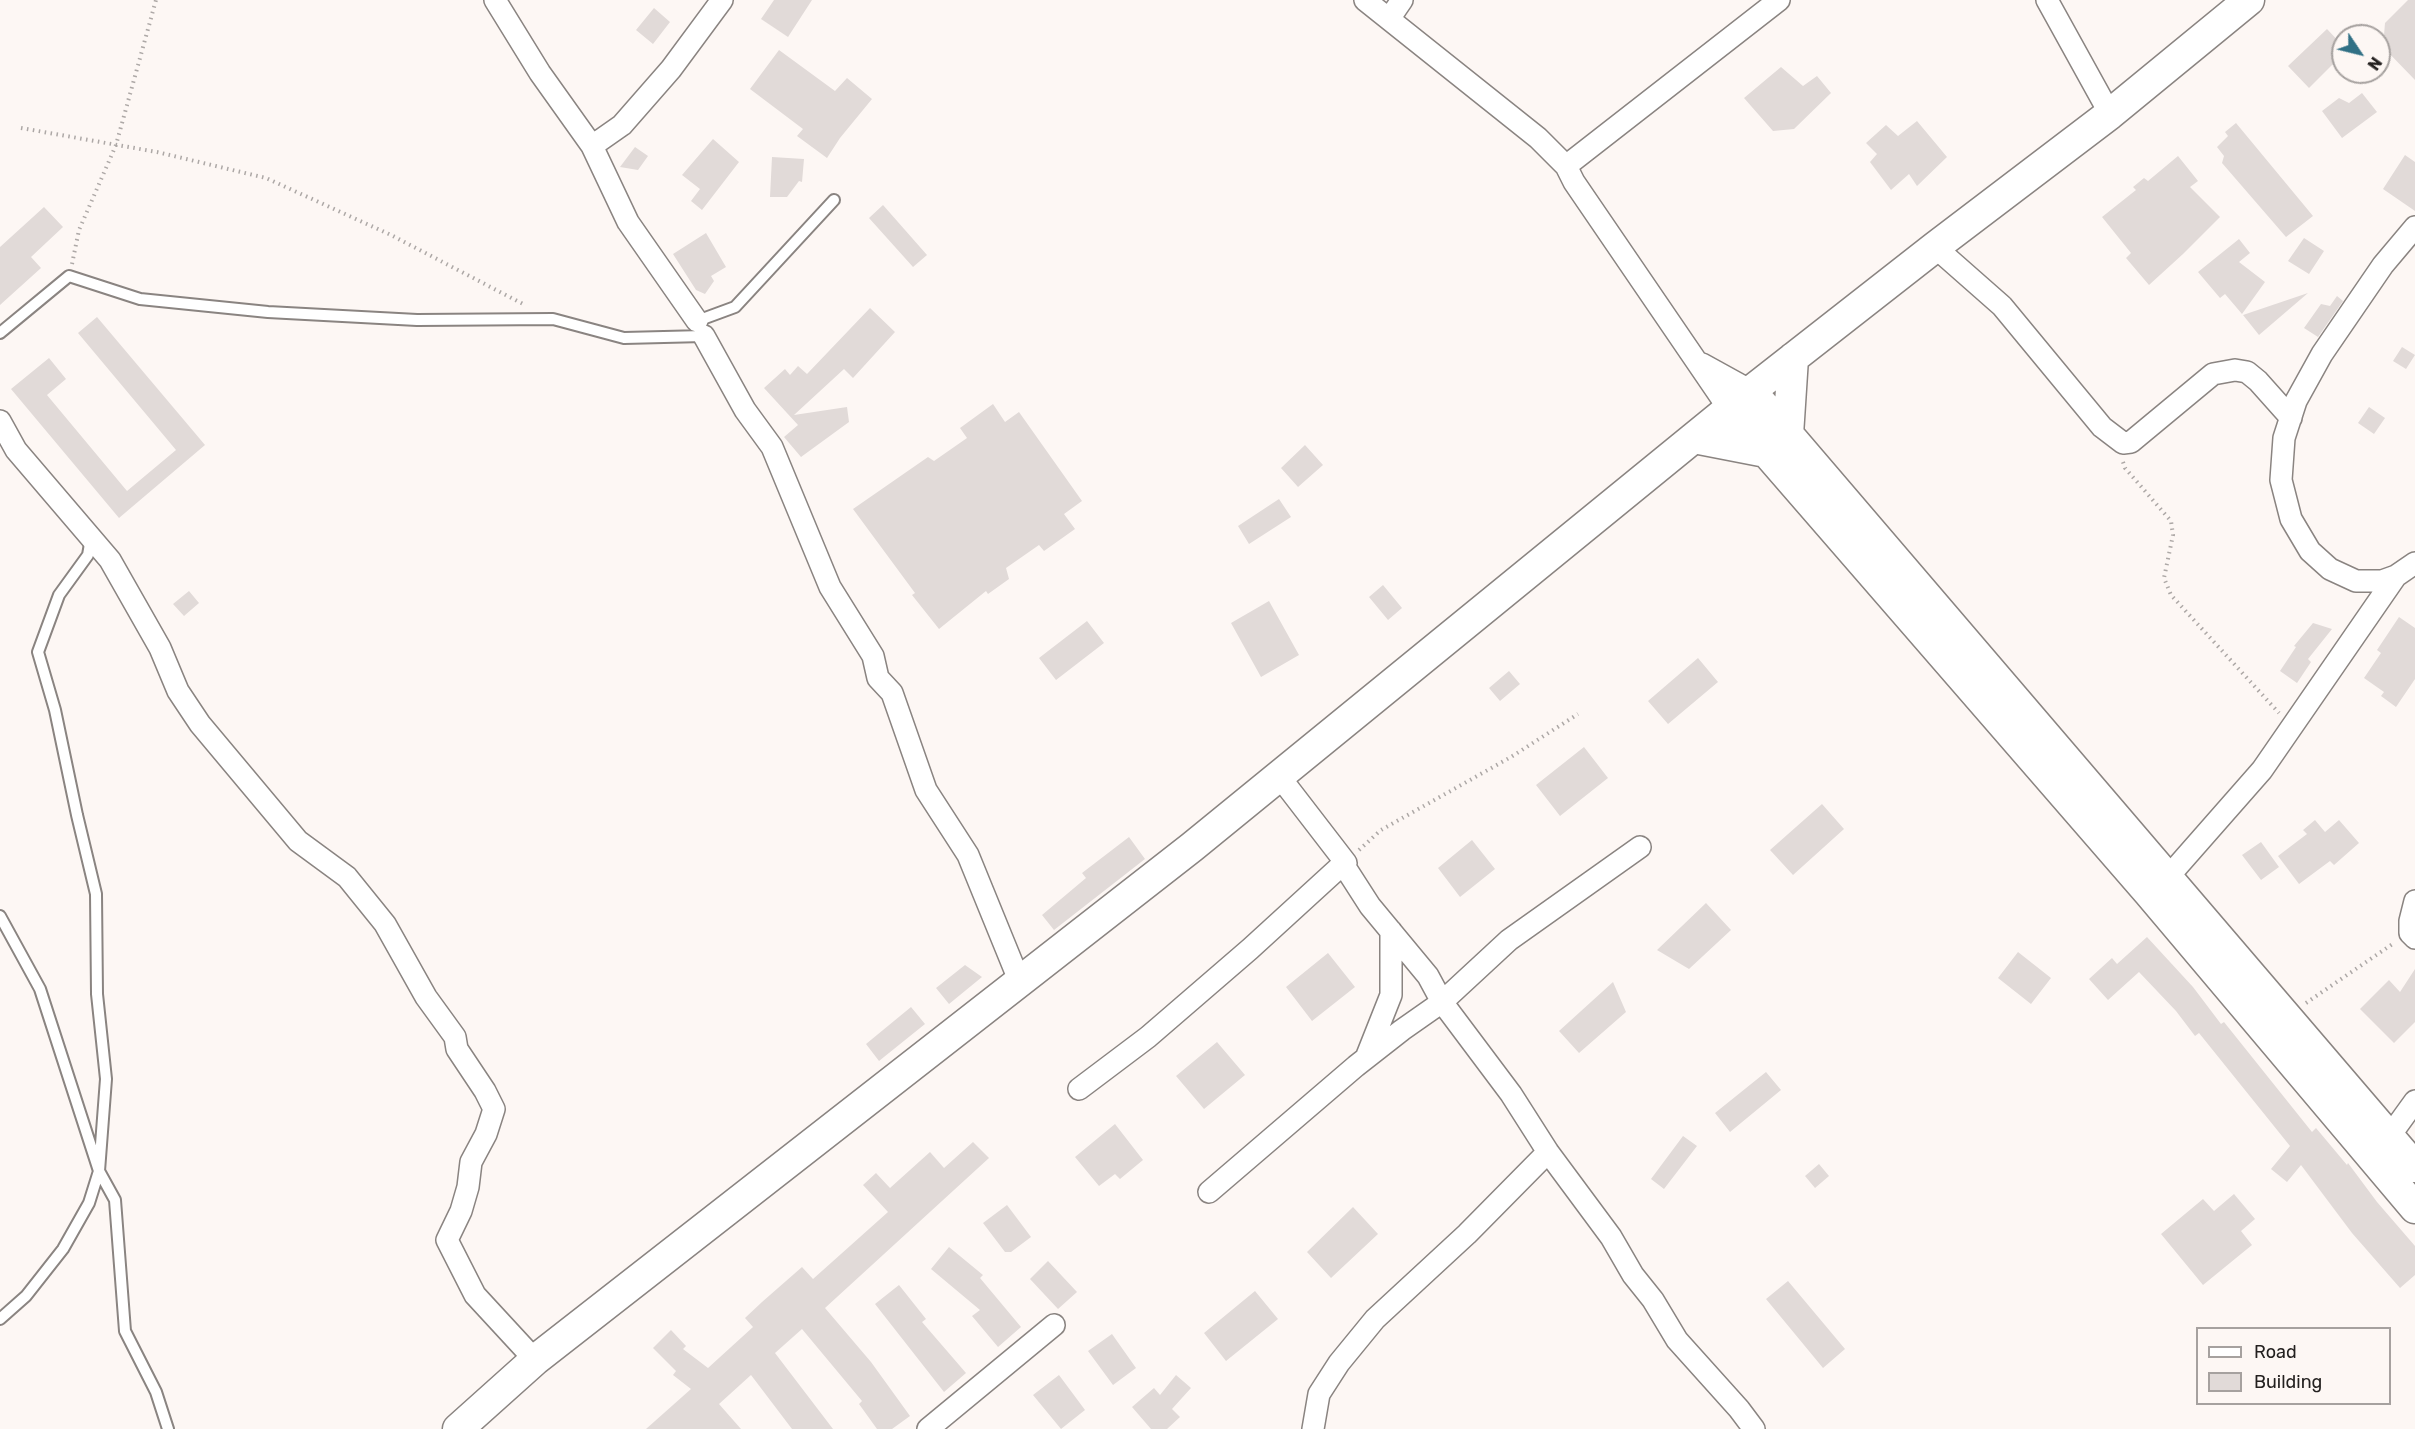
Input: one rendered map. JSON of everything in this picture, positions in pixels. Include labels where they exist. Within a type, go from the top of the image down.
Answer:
[{"type":"main road","points":[[458,1429],[536,1360],[1019,980],[1192,847],[1740,400],[2110,114],[2249,0]]},
{"type":"main road","points":[[1777,443],[1793,358]]},
{"type":"main road","points":[[1740,400],[2065,777],[2415,1208]]},
{"type":"main road","points":[[1694,438],[1777,443]]},
{"type":"main road","points":[[2065,777],[2168,877],[2415,1167]]},
{"type":"street","points":[[495,0],[540,73],[592,146],[628,222],[700,329],[745,410],[772,447],[830,586],[873,656],[878,678],[892,693],[926,790],[968,855],[1019,980]]},
{"type":"street","points":[[592,146],[622,124],[671,69],[722,0]]},
{"type":"street","points":[[1365,0],[1538,138],[1566,166],[1574,182],[1698,363],[1740,400]]},
{"type":"street","points":[[1389,19],[1402,0]]},
{"type":"street","points":[[1566,166],[1779,0]]},
{"type":"street","points":[[2047,0],[2110,114]]},
{"type":"street","points":[[2415,228],[2383,265],[2322,354],[2296,401],[2284,438],[2282,480],[2291,519],[2310,551],[2330,569],[2356,581],[2382,581],[2396,576],[2415,562]]},
{"type":"street","points":[[1935,247],[2002,306],[2102,427],[2123,443],[2131,442],[2213,374],[2235,370],[2247,372],[2258,381],[2291,418]]},
{"type":"street","points":[[0,421],[16,450],[110,560],[160,648],[178,691],[200,724],[298,841],[347,877],[385,924],[426,997],[455,1037],[457,1049],[494,1109],[486,1134],[471,1162],[466,1195],[447,1240],[475,1295],[536,1360]]},
{"type":"street","points":[[2168,877],[2262,770],[2396,576]]},
{"type":"street","points":[[1279,776],[1345,863],[1370,906],[1428,976],[1442,1002],[1511,1094],[1548,1152],[1611,1238],[1633,1275],[1653,1300],[1677,1341],[1755,1429]]},
{"type":"street","points":[[1209,1192],[1365,1059],[1442,1002],[1509,940],[1640,847]]},
{"type":"street","points":[[1079,1089],[1148,1037],[1345,863]]},
{"type":"street","points":[[2412,936],[2410,921],[2415,901]]},
{"type":"street","points":[[1365,1059],[1391,996],[1391,931]]},
{"type":"street","points":[[2388,1137],[2415,1101]]},
{"type":"street","points":[[1313,1429],[1319,1394],[1339,1363],[1375,1319],[1467,1234],[1548,1152]]},
{"type":"street","points":[[928,1429],[1054,1325]]},
{"type":"lane","points":[[0,333],[69,276],[140,299],[268,312],[417,320],[554,319],[624,338],[700,329],[735,307],[834,200]]},
{"type":"lane","points":[[0,1319],[26,1296],[63,1249],[88,1203],[99,1171],[106,1079],[97,994],[96,894],[76,815],[55,710],[38,652],[59,595],[88,555],[91,537]]},
{"type":"lane","points":[[0,916],[40,989],[99,1171],[115,1200],[125,1331],[156,1392],[168,1429]]},
{"type":"path","points":[[69,276],[79,230],[116,145],[156,0]]},
{"type":"path","points":[[21,128],[157,152],[266,178],[391,235],[554,319]]},
{"type":"path","points":[[2123,443],[2121,456],[2125,468],[2171,521],[2173,535],[2164,578],[2171,595],[2292,727]]},
{"type":"path","points":[[1345,863],[1381,830],[1511,757],[1578,714]]},
{"type":"path","points":[[2286,1016],[2412,936]]},
{"type":"building","points":[[774,0],[812,0],[788,37],[761,19]]},
{"type":"building","points":[[2408,0],[2415,0],[2415,80],[2391,55],[2391,24],[2385,23]]},
{"type":"building","points":[[654,8],[670,22],[653,44],[636,30]]},
{"type":"building","points":[[2327,29],[2331,33],[2331,66],[2309,88],[2288,66]]},
{"type":"building","points":[[779,50],[835,91],[847,78],[872,99],[827,158],[797,136],[803,129],[750,89]]},
{"type":"building","points":[[1781,67],[1803,86],[1817,76],[1831,93],[1794,129],[1773,131],[1744,98]]},
{"type":"building","points":[[2362,93],[2377,112],[2342,138],[2322,111],[2339,98],[2349,103]]},
{"type":"building","points":[[1917,121],[1947,157],[1917,186],[1909,174],[1891,190],[1870,162],[1877,154],[1866,143],[1886,125],[1898,136]]},
{"type":"building","points":[[2236,123],[2313,216],[2286,237],[2222,163],[2224,156],[2217,147],[2228,136],[2225,132]]},
{"type":"building","points":[[713,139],[739,162],[702,210],[691,201],[700,189],[682,175]]},
{"type":"building","points":[[635,147],[648,156],[638,170],[620,167]]},
{"type":"building","points":[[2405,155],[2415,162],[2415,211],[2383,189]]},
{"type":"building","points":[[2178,156],[2198,181],[2190,187],[2220,217],[2149,285],[2126,258],[2131,253],[2102,217],[2136,190],[2133,187],[2144,178],[2148,181]]},
{"type":"building","points":[[772,157],[804,159],[802,182],[799,181],[787,197],[770,197]]},
{"type":"building","points":[[883,205],[927,255],[913,267],[869,218]]},
{"type":"building","points":[[44,207],[63,227],[31,257],[41,268],[0,305],[0,247]]},
{"type":"building","points":[[706,233],[726,267],[711,276],[714,281],[705,294],[696,290],[673,254]]},
{"type":"building","points":[[2304,238],[2324,251],[2309,274],[2288,261]]},
{"type":"building","points":[[2239,239],[2250,253],[2239,262],[2265,282],[2242,314],[2225,294],[2220,298],[2198,272]]},
{"type":"building","points":[[2308,293],[2259,335],[2243,315]]},
{"type":"building","points":[[2337,296],[2343,301],[2318,337],[2304,328],[2321,304],[2330,306]]},
{"type":"building","points":[[870,308],[895,332],[853,378],[844,369],[794,415],[847,407],[849,422],[801,457],[784,437],[798,425],[764,388],[785,369],[790,375],[798,366],[807,374]]},
{"type":"building","points":[[97,317],[205,445],[119,518],[11,389],[49,358],[66,379],[47,395],[127,491],[176,450],[78,333]]},
{"type":"building","points":[[2402,347],[2415,355],[2406,369],[2393,361]]},
{"type":"building","points":[[993,404],[1005,422],[1019,412],[1082,501],[1064,514],[1075,529],[1044,551],[1039,545],[1006,568],[1009,579],[988,594],[986,591],[939,629],[912,595],[915,593],[853,509],[928,457],[934,461],[967,438],[960,428]]},
{"type":"building","points":[[2369,407],[2385,418],[2374,434],[2358,423]]},
{"type":"building","points":[[1305,445],[1323,465],[1298,487],[1281,468]]},
{"type":"building","points":[[1279,499],[1291,517],[1249,544],[1238,526]]},
{"type":"building","points":[[1383,585],[1402,608],[1388,620],[1369,597]]},
{"type":"building","points":[[189,591],[199,603],[184,616],[173,604]]},
{"type":"building","points":[[1269,601],[1299,655],[1261,677],[1231,623]]},
{"type":"building","points":[[2399,617],[2415,628],[2415,679],[2396,707],[2381,696],[2384,692],[2364,678],[2381,653],[2377,650]]},
{"type":"building","points":[[1087,621],[1104,643],[1056,680],[1039,658]]},
{"type":"building","points":[[2313,623],[2332,629],[2308,659],[2311,662],[2297,683],[2280,671],[2296,647],[2294,646]]},
{"type":"building","points":[[1698,658],[1718,682],[1668,724],[1648,701]]},
{"type":"building","points":[[1509,671],[1520,684],[1500,701],[1489,688]]},
{"type":"building","points":[[1584,747],[1608,778],[1560,816],[1536,785]]},
{"type":"building","points":[[1822,804],[1844,829],[1793,875],[1770,850]]},
{"type":"building","points":[[2315,820],[2325,832],[2339,820],[2359,843],[2334,865],[2330,861],[2299,884],[2278,856],[2307,834],[2303,830]]},
{"type":"building","points":[[1129,837],[1145,859],[1054,930],[1042,915],[1086,878],[1082,873]]},
{"type":"building","points":[[1472,840],[1495,869],[1460,897],[1438,868]]},
{"type":"building","points":[[2261,842],[2279,867],[2261,880],[2242,855]]},
{"type":"building","points":[[1706,903],[1731,930],[1689,969],[1657,950]]},
{"type":"building","points":[[2147,937],[2193,987],[2221,1024],[2224,1022],[2312,1132],[2316,1128],[2347,1165],[2348,1163],[2377,1202],[2415,1246],[2415,1275],[2400,1288],[2352,1233],[2301,1165],[2287,1182],[2271,1169],[2290,1146],[2199,1033],[2195,1036],[2176,1011],[2139,972],[2108,1000],[2089,979],[2112,958],[2117,964]]},
{"type":"building","points":[[2018,952],[2051,978],[2031,1004],[1998,978]]},
{"type":"building","points":[[1328,953],[1355,987],[1312,1021],[1286,987]]},
{"type":"building","points":[[965,965],[982,977],[949,1004],[936,988]]},
{"type":"building","points":[[2415,969],[2415,1022],[2394,1043],[2360,1009],[2389,980],[2400,992]]},
{"type":"building","points":[[1613,982],[1626,1012],[1579,1053],[1559,1031]]},
{"type":"building","points":[[911,1007],[925,1024],[879,1061],[866,1044]]},
{"type":"building","points":[[1217,1042],[1245,1075],[1204,1109],[1176,1076]]},
{"type":"building","points":[[1766,1072],[1781,1090],[1730,1132],[1715,1113]]},
{"type":"building","points":[[1115,1124],[1143,1160],[1120,1179],[1115,1174],[1099,1186],[1075,1157]]},
{"type":"building","points":[[1683,1136],[1697,1146],[1664,1189],[1651,1179]]},
{"type":"building","points":[[973,1142],[989,1158],[825,1308],[871,1362],[910,1416],[892,1429],[877,1429],[859,1404],[862,1401],[802,1329],[775,1353],[833,1429],[792,1429],[751,1375],[719,1404],[741,1429],[646,1429],[691,1389],[673,1375],[676,1371],[653,1348],[671,1330],[686,1346],[683,1349],[708,1368],[753,1327],[745,1318],[802,1267],[813,1279],[888,1212],[863,1185],[876,1173],[890,1188],[930,1152],[944,1168]]},
{"type":"building","points":[[1819,1164],[1829,1176],[1815,1188],[1805,1176]]},
{"type":"building","points":[[2234,1194],[2255,1219],[2241,1231],[2252,1245],[2203,1285],[2161,1234],[2203,1199],[2214,1211]]},
{"type":"building","points":[[1007,1205],[1031,1237],[1011,1252],[1005,1252],[983,1223]]},
{"type":"building","points":[[1353,1207],[1378,1234],[1331,1278],[1307,1252]]},
{"type":"building","points":[[949,1247],[983,1275],[980,1278],[1021,1327],[998,1347],[972,1316],[980,1310],[931,1269]]},
{"type":"building","points":[[1048,1261],[1077,1292],[1058,1309],[1030,1279]]},
{"type":"building","points":[[1788,1281],[1845,1349],[1823,1368],[1766,1299]]},
{"type":"building","points":[[899,1285],[926,1319],[922,1322],[966,1373],[944,1392],[875,1304]]},
{"type":"building","points":[[1255,1291],[1278,1319],[1226,1361],[1204,1333]]},
{"type":"building","points":[[1112,1334],[1136,1368],[1113,1385],[1088,1351]]},
{"type":"building","points":[[1059,1375],[1085,1410],[1061,1429],[1033,1395]]},
{"type":"building","points":[[1176,1375],[1191,1388],[1172,1409],[1180,1417],[1167,1429],[1151,1429],[1132,1407],[1154,1388],[1160,1395]]}]
